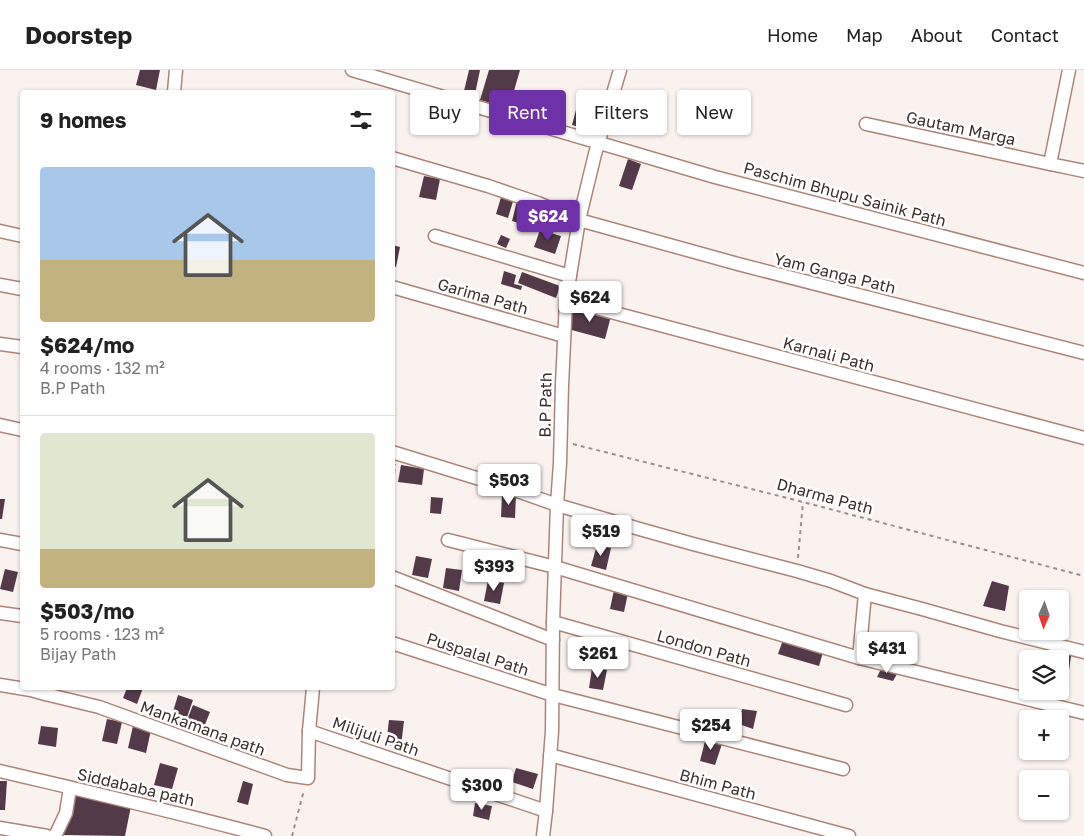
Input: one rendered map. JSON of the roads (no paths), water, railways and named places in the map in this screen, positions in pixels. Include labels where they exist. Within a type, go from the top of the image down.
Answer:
[{"type":"street","points":[[174,90],[176,70]]},
{"type":"street","name":"Paschim Bhupu Sainik Path","points":[[352,70],[715,178],[1084,274]]},
{"type":"street","name":"B.P Path","points":[[543,836],[553,695],[553,622],[566,300],[579,220],[598,143],[620,70]]},
{"type":"street","points":[[1050,164],[1069,70]]},
{"type":"street","name":"Gautam Marga","points":[[866,124],[1084,171]]},
{"type":"street","name":"Yam Ganga Path","points":[[395,159],[488,186],[538,203],[579,220],[738,264],[1084,353]]},
{"type":"street","points":[[0,231],[20,236]]},
{"type":"street","points":[[436,236],[570,276]]},
{"type":"street","points":[[0,285],[20,289]]},
{"type":"street","name":"Garima Path","points":[[395,288],[564,336]]},
{"type":"street","name":"Karnali Path","points":[[566,300],[1084,438]]},
{"type":"street","points":[[0,344],[20,347]]},
{"type":"street","points":[[0,426],[20,430]]},
{"type":"street","points":[[395,452],[558,505],[693,544],[797,571],[865,594],[1000,632],[1084,652]]},
{"type":"street","points":[[0,540],[20,544]]},
{"type":"street","points":[[448,540],[556,568],[859,658],[1084,713]]},
{"type":"street","points":[[395,578],[553,640]]},
{"type":"street","points":[[859,658],[865,594]]},
{"type":"street","points":[[0,613],[20,616]]},
{"type":"street","name":"London Path","points":[[553,622],[846,705]]},
{"type":"street","name":"Puspalal Path","points":[[395,644],[553,695],[843,769]]},
{"type":"street","name":"Mankamana path","points":[[0,685],[20,688]]},
{"type":"street","name":"Mankamana path","points":[[31,690],[99,707],[287,775],[308,778],[309,731]]},
{"type":"street","points":[[309,731],[313,690]]},
{"type":"street","name":"Milijuli Path","points":[[309,731],[546,811]]},
{"type":"street","name":"Bhim Path","points":[[550,755],[849,836]]},
{"type":"street","name":"Siddababa path","points":[[0,771],[265,836]]},
{"type":"street","points":[[55,836],[66,813],[70,788]]},
{"type":"street","points":[[0,828],[47,836]]}]
